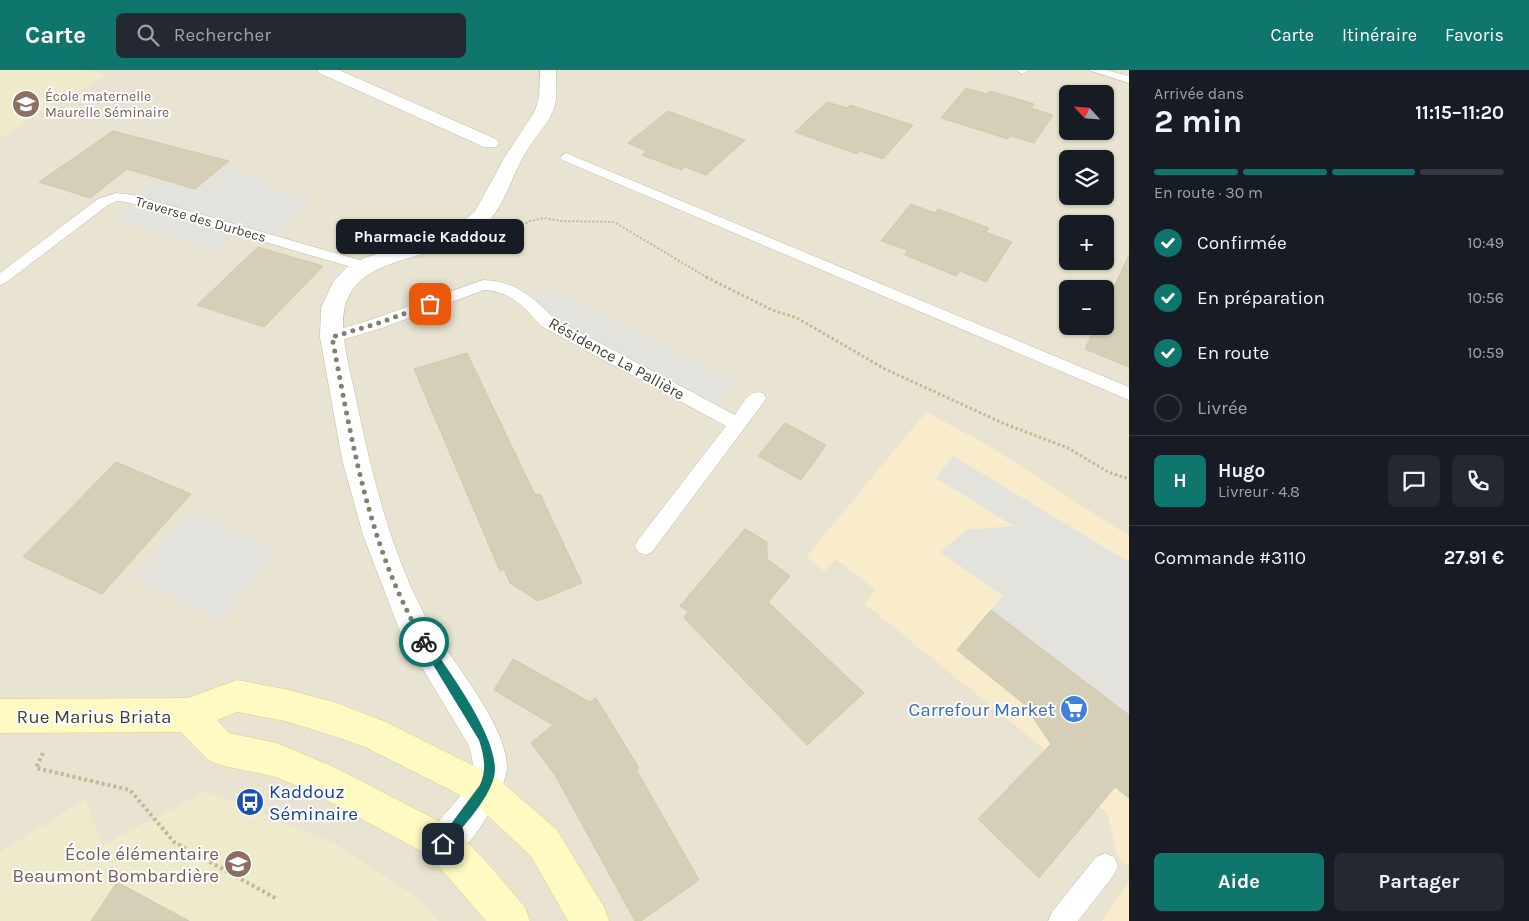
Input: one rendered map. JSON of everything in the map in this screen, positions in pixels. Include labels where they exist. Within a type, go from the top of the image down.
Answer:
[{"type":"street","points":[[325,70],[490,143]]},
{"type":"street","points":[[443,844],[484,789],[489,776],[490,757],[484,737],[410,619],[377,535],[355,459],[332,337],[331,305],[346,277],[365,266],[466,230],[481,218],[490,205],[515,154],[545,110],[548,70]]},
{"type":"street","name":"Rue Marius Briata","points":[[0,716],[188,715],[237,696],[284,705],[337,720],[374,734],[484,789],[544,843],[590,921]]},
{"type":"street","name":"Rue Marius Briata","points":[[188,715],[220,748],[277,760],[324,780],[443,844],[476,878],[511,921]]},
{"type":"lane","points":[[1094,70],[1129,80]]},
{"type":"lane","points":[[566,157],[1129,394]]},
{"type":"lane","name":"Traverse des Durbecs","points":[[0,280],[103,202],[116,197],[128,198],[365,266]]},
{"type":"lane","name":"Résidence La Pallière","points":[[332,337],[376,324],[483,285],[502,284],[529,302],[547,322],[737,424]]},
{"type":"lane","points":[[645,546],[757,398]]},
{"type":"lane","points":[[1061,921],[1104,866]]},
{"type":"path","points":[[452,236],[474,242],[514,232],[530,221],[544,218],[560,221],[614,222],[725,288],[772,310],[797,318],[885,369],[1005,424],[1068,448],[1108,472],[1129,479]]},
{"type":"path","points":[[59,716],[36,768],[130,790],[174,842],[277,899]]},
{"type":"shaded area","points":[[0,70],[1129,70],[1129,921],[0,921]]},
{"type":"shaded area","name":"École maternelle Maurelle Séminaire","points":[[0,70],[82,70],[108,74],[64,101],[59,100],[0,139]]},
{"type":"shaded area","points":[[223,168],[264,179],[260,184],[311,200],[272,238],[239,230],[217,250],[114,219],[136,202],[132,199],[156,180],[196,190]]},
{"type":"shaded area","points":[[549,287],[736,382],[709,409],[547,322],[529,302]]},
{"type":"shaded area","points":[[926,412],[986,444],[1129,536],[1129,866],[1117,855],[1107,813],[1073,785],[1079,777],[865,604],[875,589],[836,559],[824,571],[806,557]]},
{"type":"shaded area","points":[[953,456],[1129,562],[1129,714],[991,610],[1003,596],[940,552],[967,530],[1014,526],[936,478]]},
{"type":"shaded area","points":[[190,512],[275,550],[222,621],[134,578]]},
{"type":"shaded area","name":"École élémentaire Beaumont Bombardière","points":[[206,791],[332,842],[420,899],[438,921],[0,921],[0,852],[85,799],[103,845]]},
{"type":"shaded area","points":[[1129,882],[1129,921],[1102,921]]},
{"type":"building","points":[[966,88],[987,94],[990,91],[1034,104],[1031,108],[1053,115],[1034,143],[1011,136],[1008,139],[941,118]]},
{"type":"building","points":[[827,102],[847,108],[850,105],[913,125],[883,159],[860,151],[857,154],[795,132]]},
{"type":"building","points":[[668,111],[745,140],[706,175],[685,167],[682,170],[642,155],[646,151],[628,143]]},
{"type":"building","points":[[113,131],[229,161],[195,189],[127,169],[90,198],[39,182]]},
{"type":"building","points":[[911,204],[935,213],[938,209],[989,228],[986,232],[1012,242],[986,282],[960,271],[956,276],[905,255],[907,250],[881,241]]},
{"type":"building","points":[[258,247],[323,266],[264,327],[197,305]]},
{"type":"building","points":[[1129,255],[1129,367],[1085,349],[1092,335],[1114,335],[1114,287]]},
{"type":"building","points":[[467,353],[535,495],[540,494],[582,583],[538,601],[510,583],[504,569],[500,571],[414,369]]},
{"type":"building","points":[[785,423],[826,445],[801,480],[758,456]]},
{"type":"building","points":[[116,462],[191,494],[102,594],[23,557]]},
{"type":"building","points":[[745,529],[767,542],[767,559],[790,576],[768,602],[864,693],[807,745],[684,618],[688,612],[680,606]]},
{"type":"building","points":[[991,610],[1129,715],[1129,798],[1115,787],[1039,878],[978,819],[1051,744],[1023,703],[957,650]]},
{"type":"building","points":[[513,659],[590,702],[596,698],[639,768],[636,769],[699,880],[641,921],[635,921],[555,775],[531,743],[553,725],[494,690]]},
{"type":"building","points":[[117,882],[189,921],[91,921]]},
{"type":"way so far","points":[[424,642],[410,619],[377,535],[355,459],[332,337],[376,324],[430,304]]},
{"type":"place","name":"École maternelle Maurelle Séminaire","points":[[26,104]]},
{"type":"place","name":"Pharmacie Kaddouz","points":[[430,304]]},
{"type":"place","name":"Carrefour Market","points":[[1074,709]]},
{"type":"place","name":"Kaddouz Séminaire","points":[[250,802]]},
{"type":"place","name":"École élémentaire Beaumont Bombardière","points":[[238,864]]},
{"type":"route","points":[[424,642],[484,737],[490,757],[489,776],[484,789],[443,844]]}]
